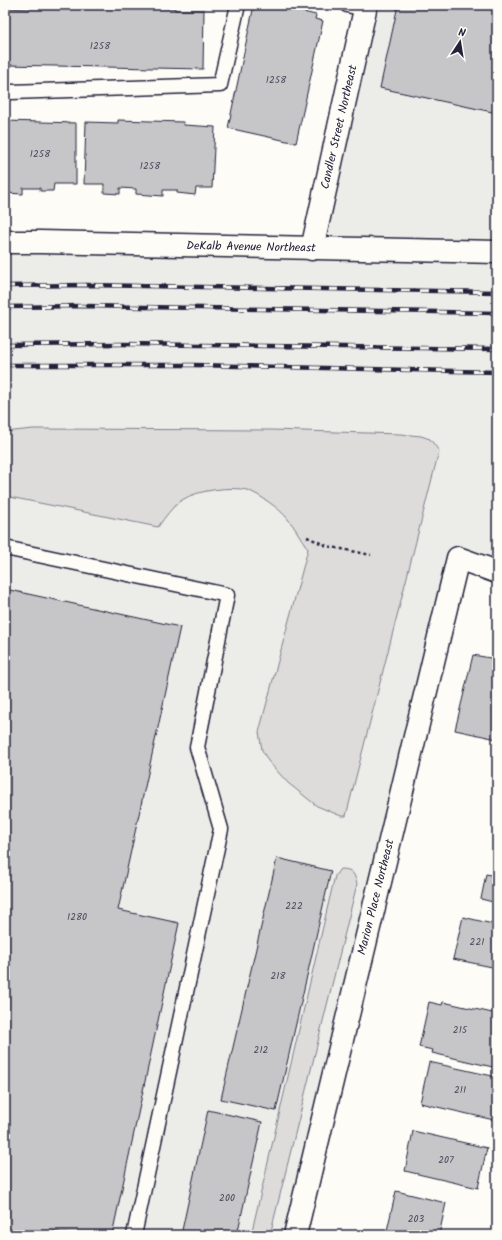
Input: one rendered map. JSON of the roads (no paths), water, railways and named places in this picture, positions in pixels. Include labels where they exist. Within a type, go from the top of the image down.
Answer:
[{"type":"street","name":"Candler Street Northeast","points":[[312,248],[359,6]]},
{"type":"street","name":"DeKalb Avenue Northeast","points":[[5,242],[497,252]]},
{"type":"street","name":"Marion Place Northeast","points":[[295,1235],[458,558],[497,572]]},
{"type":"lane","points":[[5,92],[220,85],[238,5]]},
{"type":"lane","points":[[5,548],[228,595],[197,747],[221,829],[134,1235]]},
{"type":"railway","points":[[5,286],[85,285],[497,292]]},
{"type":"railway","points":[[5,307],[83,306],[497,313]]},
{"type":"railway","points":[[5,345],[121,344],[497,349]]},
{"type":"railway","points":[[5,365],[193,365],[497,372]]}]
